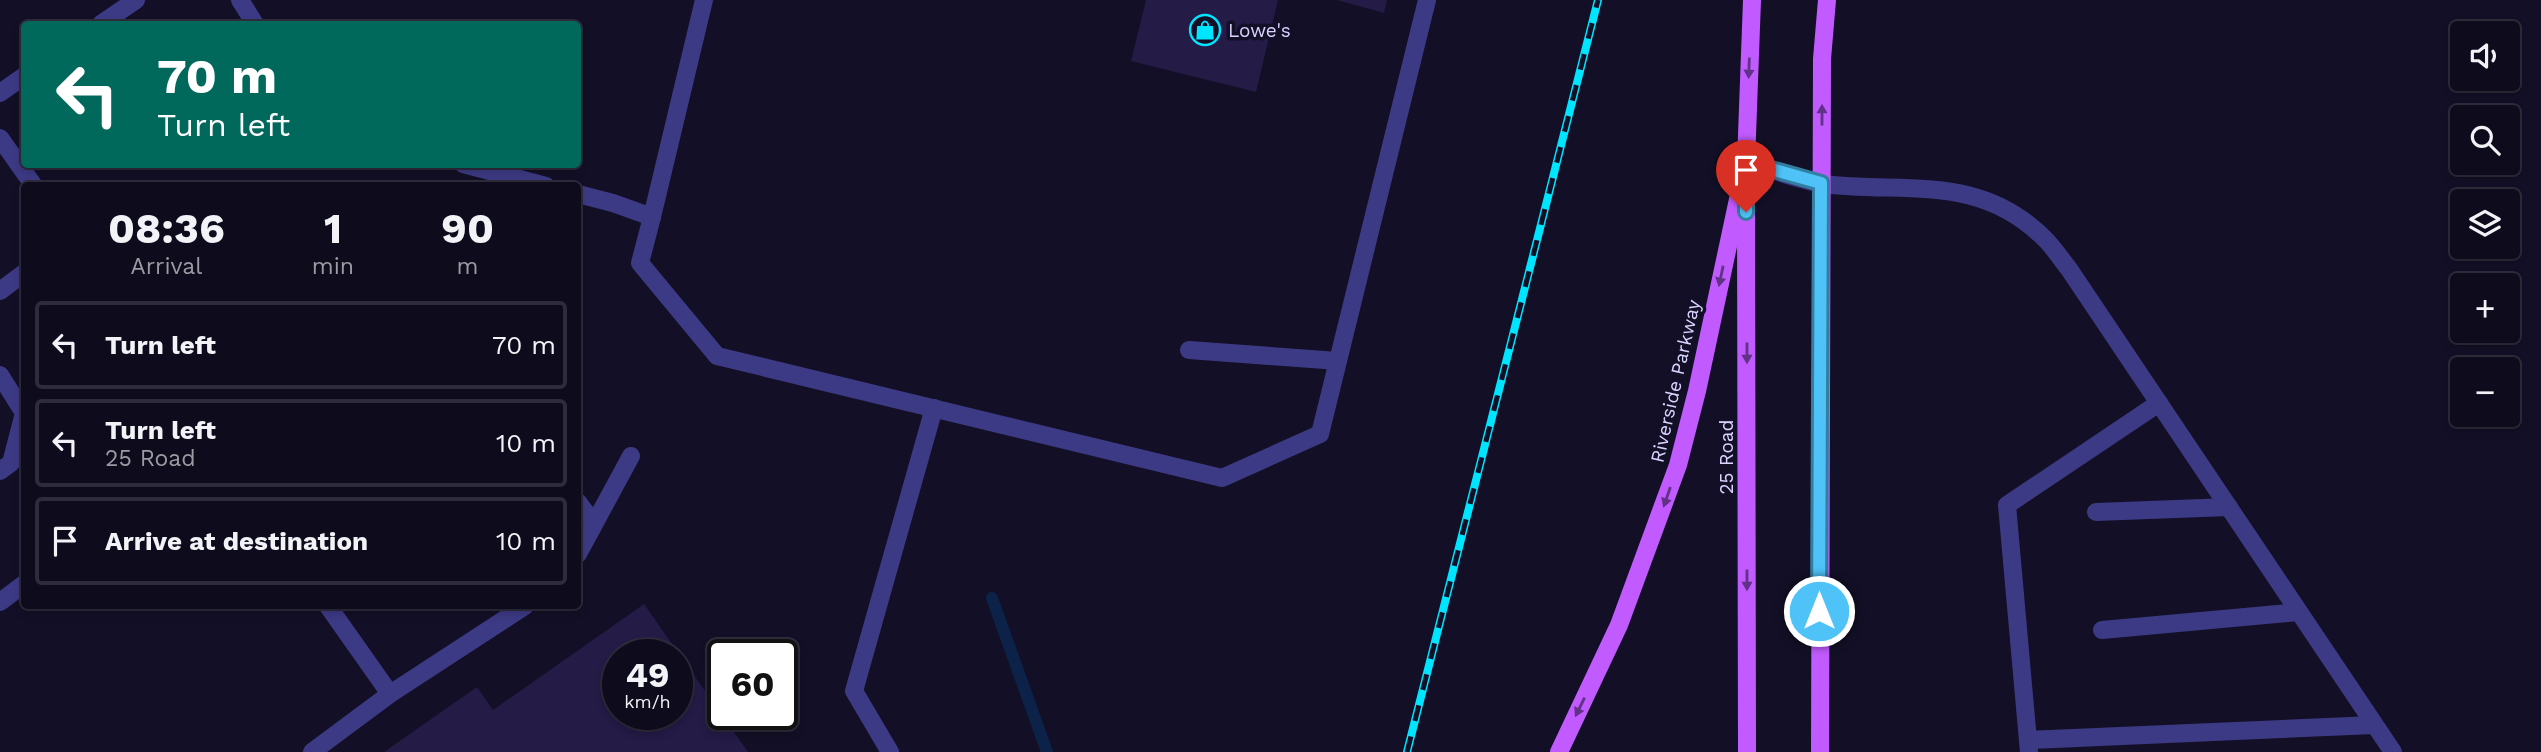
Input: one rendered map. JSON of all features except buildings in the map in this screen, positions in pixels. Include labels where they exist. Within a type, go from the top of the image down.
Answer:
[{"type":"main road","name":"Riverside Parkway","points":[[1559,752],[1619,625],[1678,465],[1697,391],[1746,162],[1752,0]]},
{"type":"main road","points":[[1820,752],[1822,59],[1827,0]]},
{"type":"main road","name":"25 Road","points":[[1746,162],[1747,752]]},
{"type":"main road","points":[[1819,691],[1826,752]]},
{"type":"street","points":[[105,21],[135,0]]},
{"type":"street","points":[[240,0],[253,21]]},
{"type":"street","points":[[704,0],[640,263],[717,356],[1222,478],[1320,434],[1427,0]]},
{"type":"street","points":[[0,93],[21,78]]},
{"type":"street","points":[[0,138],[21,168]]},
{"type":"street","points":[[1746,162],[1821,183],[1964,193],[1997,204],[2022,219],[2047,240],[2393,752]]},
{"type":"street","points":[[478,168],[530,182]]},
{"type":"street","points":[[581,195],[652,217]]},
{"type":"street","points":[[0,291],[21,275]]},
{"type":"street","points":[[1189,349],[1338,361]]},
{"type":"street","points":[[0,374],[21,407]]},
{"type":"street","points":[[2159,402],[2007,505],[2029,746],[2374,725]]},
{"type":"street","points":[[891,752],[854,691],[934,408]]},
{"type":"street","points":[[0,471],[11,463],[21,424]]},
{"type":"street","points":[[581,548],[631,456]]},
{"type":"street","points":[[581,506],[594,524]]},
{"type":"street","points":[[2096,512],[2229,507]]},
{"type":"street","points":[[0,601],[21,586]]},
{"type":"street","points":[[330,609],[390,694]]},
{"type":"street","points":[[312,752],[390,694],[520,609]]},
{"type":"street","points":[[2102,630],[2299,612]]},
{"type":"waterway","points":[[992,598],[1047,752]]},
{"type":"railway","points":[[1407,752],[1598,0]]},
{"type":"place","name":"Lowe's","points":[[1205,30]]},
{"type":"route","points":[[1746,212],[1746,162],[1821,183],[1819,611]]}]
